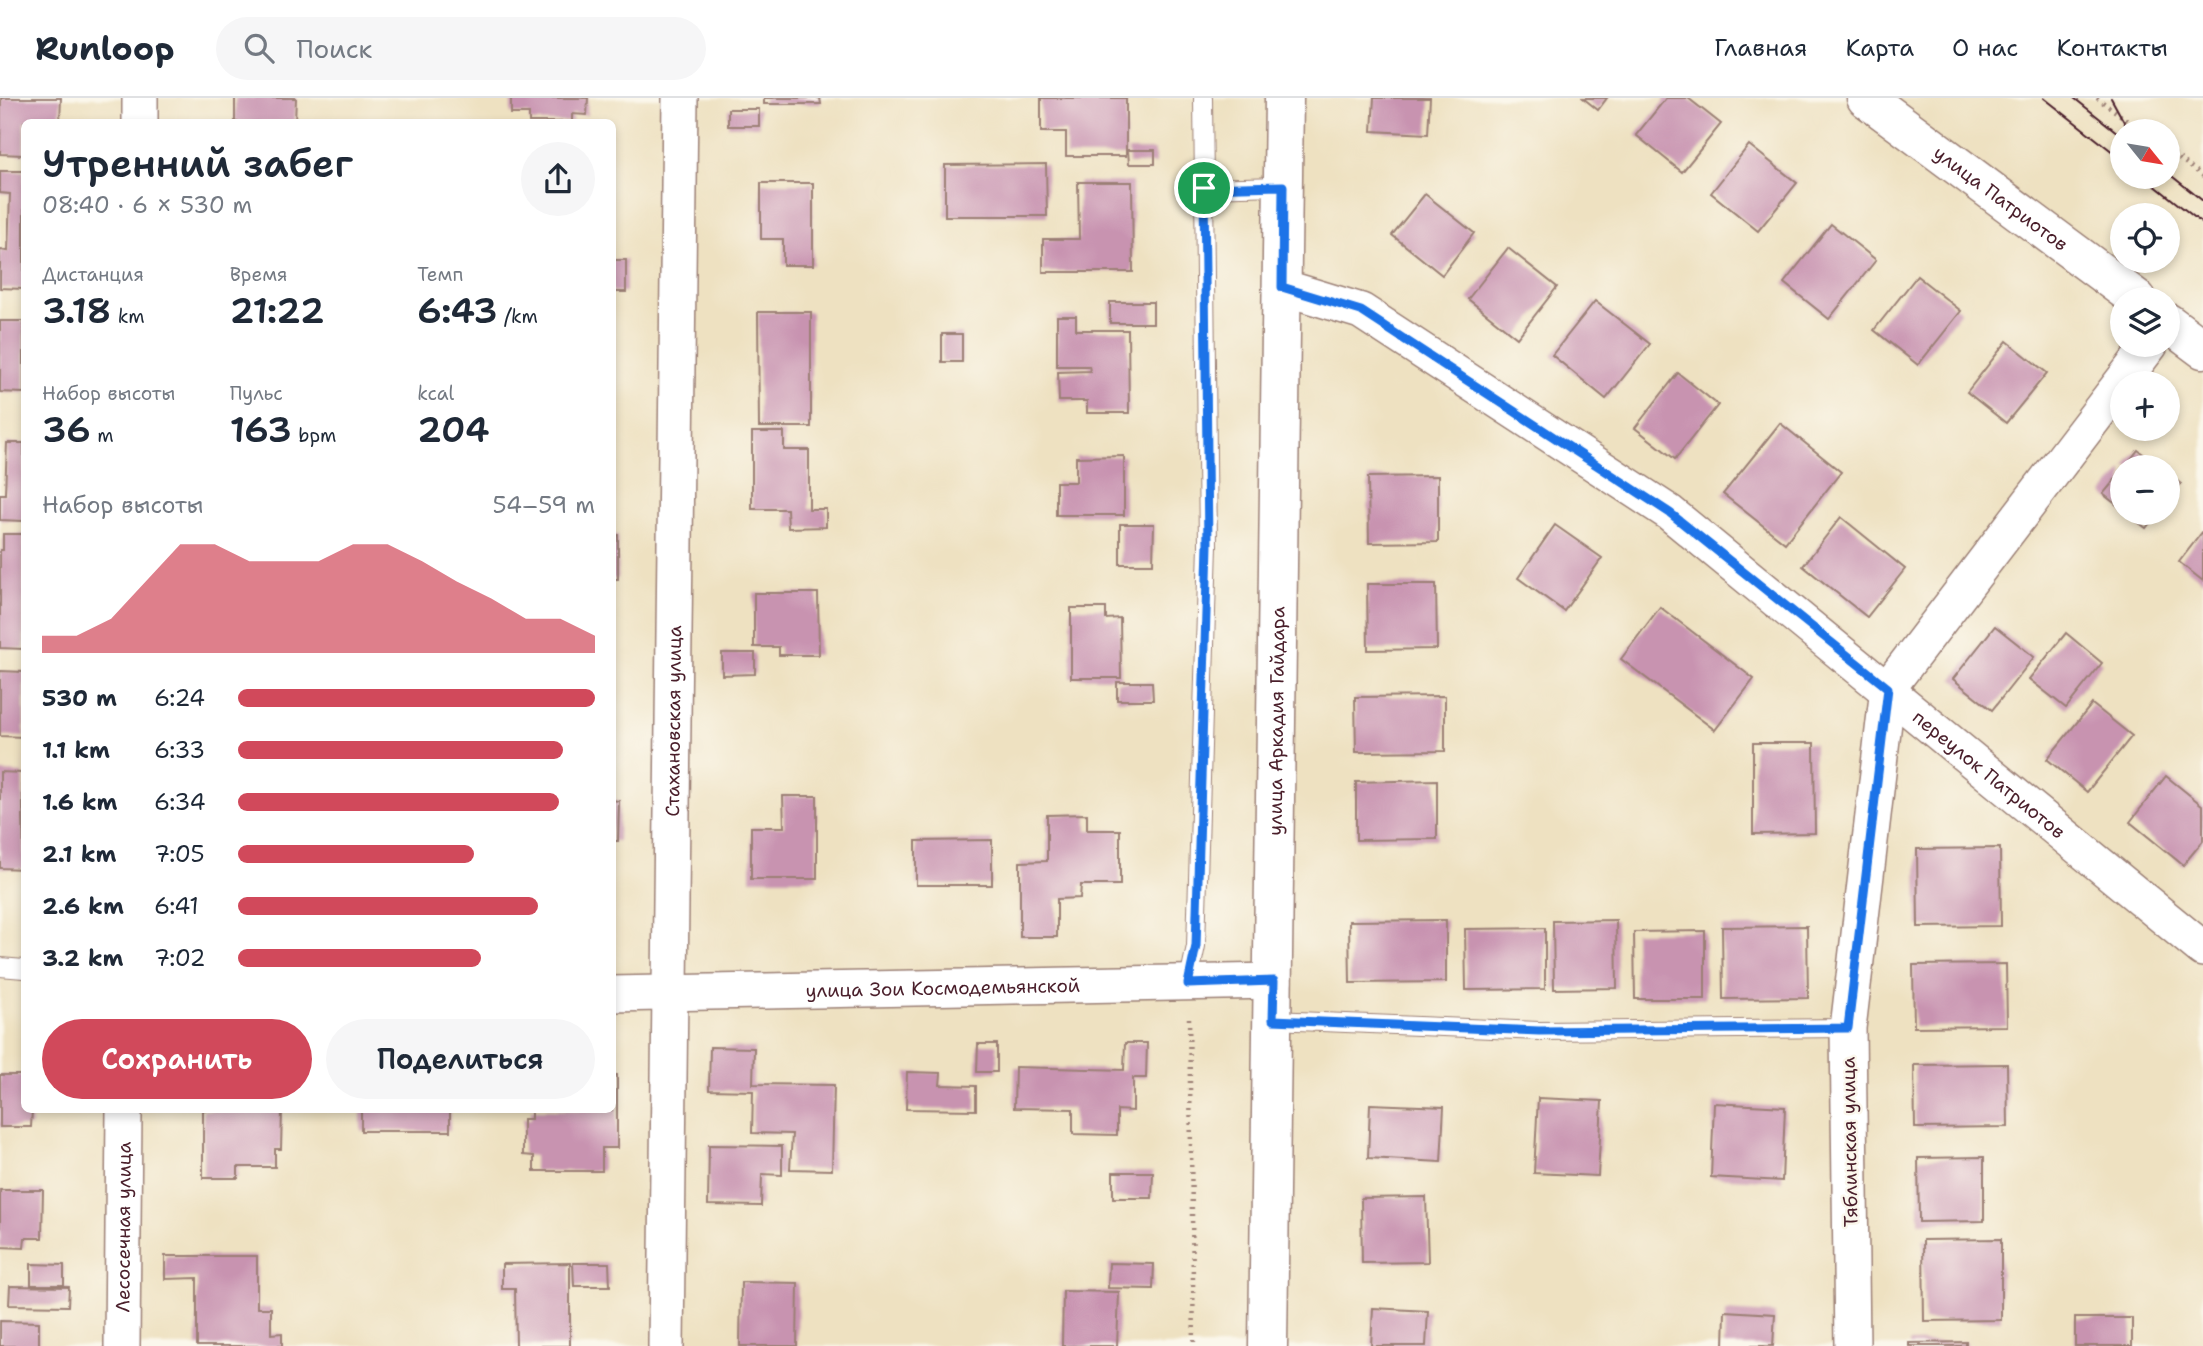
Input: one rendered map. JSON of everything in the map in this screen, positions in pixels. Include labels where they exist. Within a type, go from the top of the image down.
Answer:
[{"type":"main road","name":"улица Аркадия Гайдара","points":[[1268,1346],[1284,98]]},
{"type":"main road","name":"улица Патриотов","points":[[1866,98],[2121,287]]},
{"type":"main road","points":[[2180,332],[2203,349]]},
{"type":"street","points":[[139,98],[139,119]]},
{"type":"street","name":"Стахановская улица","points":[[666,1346],[680,98]]},
{"type":"street","name":"переулок Патриотов","points":[[1282,287],[1361,311],[1670,513],[1888,688],[2203,949]]},
{"type":"street","points":[[1888,688],[2141,357]]},
{"type":"street","name":"Тяблинская улица","points":[[1852,1346],[1848,1028],[1888,688]]},
{"type":"street","name":"улица Зои Космодемьянской","points":[[616,994],[1274,981]]},
{"type":"street","name":"Лесосечная улица","points":[[122,1346],[124,1113]]},
{"type":"lane","points":[[1188,984],[1196,946],[1208,545],[1203,98]]},
{"type":"lane","points":[[1204,188],[1283,186]]},
{"type":"lane","points":[[0,967],[21,969]]},
{"type":"lane","points":[[1273,1020],[1539,1031],[1848,1028]]},
{"type":"path","points":[[2097,98],[2126,119]]},
{"type":"path","points":[[2180,159],[2203,176]]},
{"type":"path","points":[[1188,984],[1194,1346]]},
{"type":"building","points":[[1,98],[61,98],[60,119],[21,119],[21,155],[0,154]]},
{"type":"building","points":[[235,98],[296,98],[295,119],[235,119]]},
{"type":"building","points":[[511,98],[588,98],[587,115],[572,114],[572,119],[529,119],[529,114],[511,114]]},
{"type":"building","points":[[764,98],[820,98],[821,104],[764,104]]},
{"type":"building","points":[[1041,98],[1126,98],[1126,156],[1066,156],[1066,132],[1041,132]]},
{"type":"building","points":[[1374,98],[1430,98],[1428,134],[1372,131]]},
{"type":"building","points":[[1583,98],[1607,98],[1598,110]]},
{"type":"building","points":[[1666,98],[1688,98],[1721,124],[1682,172],[1636,135]]},
{"type":"building","points":[[728,109],[759,109],[759,126],[728,126]]},
{"type":"building","points":[[1749,145],[1797,183],[1758,231],[1711,193]]},
{"type":"building","points":[[1128,150],[1155,150],[1155,164],[1129,164]]},
{"type":"building","points":[[1046,164],[1047,216],[945,216],[945,165]]},
{"type":"building","points":[[0,171],[21,171],[21,289],[0,288],[0,250],[8,251],[10,194],[0,193]]},
{"type":"building","points":[[1078,182],[1132,182],[1133,272],[1043,272],[1043,239],[1079,239]]},
{"type":"building","points":[[761,183],[813,183],[813,265],[783,265],[783,239],[761,239]]},
{"type":"building","points":[[1425,194],[1474,233],[1442,275],[1392,235]]},
{"type":"building","points":[[1831,224],[1876,260],[1829,319],[1784,283]]},
{"type":"building","points":[[1508,248],[1557,287],[1517,338],[1468,299]]},
{"type":"building","points":[[616,260],[626,260],[626,292],[616,292]]},
{"type":"building","points":[[1917,276],[1961,311],[1918,365],[1874,330]]},
{"type":"building","points":[[1595,301],[1650,344],[1606,399],[1552,355]]},
{"type":"building","points":[[1110,302],[1153,302],[1153,323],[1110,323]]},
{"type":"building","points":[[758,312],[811,312],[811,427],[759,427]]},
{"type":"building","points":[[1057,316],[1076,316],[1076,330],[1128,330],[1129,413],[1087,413],[1087,401],[1059,401],[1058,372],[1090,371],[1089,366],[1057,366]]},
{"type":"building","points":[[0,321],[21,321],[21,393],[0,392]]},
{"type":"building","points":[[942,334],[962,334],[962,362],[942,362]]},
{"type":"building","points":[[2007,341],[2047,373],[2006,423],[1967,392]]},
{"type":"building","points":[[1678,373],[1718,405],[1675,459],[1635,428]]},
{"type":"building","points":[[1780,423],[1841,472],[1785,543],[1723,494]]},
{"type":"building","points":[[752,432],[784,432],[784,450],[809,450],[809,509],[826,509],[826,527],[788,528],[787,509],[752,509]]},
{"type":"building","points":[[7,443],[21,443],[21,521],[0,520],[0,494],[5,494]]},
{"type":"building","points":[[1124,456],[1124,515],[1056,515],[1056,482],[1076,482],[1076,457]]},
{"type":"building","points":[[1438,476],[1438,542],[1369,543],[1368,477]]},
{"type":"building","points":[[2110,486],[2110,500],[2103,494]]},
{"type":"building","points":[[1841,517],[1905,569],[1867,617],[1803,566]]},
{"type":"building","points":[[1120,524],[1154,524],[1153,564],[1120,564]]},
{"type":"building","points":[[1555,525],[1602,558],[1564,611],[1518,578]]},
{"type":"building","points":[[2203,531],[2203,581],[2179,562]]},
{"type":"building","points":[[3,534],[21,534],[21,649],[0,648],[0,550],[3,550]]},
{"type":"building","points":[[616,535],[618,535],[616,579]]},
{"type":"building","points":[[1367,584],[1436,584],[1437,649],[1368,650]]},
{"type":"building","points":[[754,593],[818,593],[819,655],[779,655],[779,647],[754,647]]},
{"type":"building","points":[[1660,607],[1754,679],[1715,730],[1621,659]]},
{"type":"building","points":[[1071,608],[1106,608],[1106,619],[1120,618],[1121,678],[1071,678]]},
{"type":"building","points":[[1995,626],[2034,657],[1992,710],[1953,679]]},
{"type":"building","points":[[2066,633],[2102,663],[2066,708],[2029,679]]},
{"type":"building","points":[[722,653],[755,653],[755,674],[722,675]]},
{"type":"building","points":[[0,671],[21,672],[21,737],[0,736]]},
{"type":"building","points":[[1117,682],[1152,682],[1153,700],[1117,700]]},
{"type":"building","points":[[1445,696],[1445,751],[1356,752],[1355,697]]},
{"type":"building","points":[[2092,704],[2132,736],[2087,792],[2047,759]]},
{"type":"building","points":[[1753,743],[1814,743],[1815,833],[1753,834]]},
{"type":"building","points":[[0,772],[21,773],[21,869],[0,868]]},
{"type":"building","points":[[2166,776],[2203,806],[2203,841],[2183,865],[2130,822]]},
{"type":"building","points":[[1437,780],[1437,839],[1356,840],[1356,782]]},
{"type":"building","points":[[783,796],[817,796],[817,879],[751,879],[751,827],[784,827]]},
{"type":"building","points":[[616,801],[619,801],[616,841]]},
{"type":"building","points":[[1087,814],[1087,830],[1120,830],[1120,885],[1081,885],[1080,898],[1057,899],[1057,937],[1020,937],[1020,862],[1047,861],[1047,815]]},
{"type":"building","points":[[992,840],[992,885],[916,885],[916,841]]},
{"type":"building","points":[[2000,848],[2001,926],[1918,927],[1917,849]]},
{"type":"building","points":[[1446,920],[1446,982],[1350,983],[1349,921]]},
{"type":"building","points":[[1616,920],[1617,988],[1554,989],[1553,921]]},
{"type":"building","points":[[1807,926],[1808,998],[1723,999],[1722,927]]},
{"type":"building","points":[[1545,928],[1545,989],[1466,990],[1465,929]]},
{"type":"building","points":[[1705,931],[1705,999],[1635,999],[1634,932]]},
{"type":"building","points":[[2006,964],[2007,1026],[1914,1027],[1913,965]]},
{"type":"building","points":[[1125,1043],[1147,1043],[1146,1078],[1133,1078],[1133,1111],[1117,1110],[1117,1135],[1073,1134],[1073,1109],[1014,1108],[1015,1067],[1124,1070]]},
{"type":"building","points":[[978,1044],[997,1044],[997,1072],[977,1072]]},
{"type":"building","points":[[710,1047],[754,1048],[753,1084],[834,1085],[832,1170],[790,1169],[792,1134],[752,1133],[753,1091],[709,1090]]},
{"type":"building","points":[[2007,1064],[2008,1127],[1915,1128],[1914,1065]]},
{"type":"building","points":[[907,1072],[941,1073],[940,1085],[976,1086],[976,1110],[906,1109]]},
{"type":"building","points":[[0,1075],[21,1075],[21,1113],[32,1113],[31,1127],[0,1127]]},
{"type":"building","points":[[617,1075],[617,1148],[602,1148],[602,1171],[534,1171],[534,1156],[523,1155],[523,1119],[531,1119],[531,1113],[616,1113]]},
{"type":"building","points":[[1538,1098],[1602,1101],[1598,1176],[1534,1173]]},
{"type":"building","points":[[1714,1103],[1785,1107],[1782,1181],[1711,1177]]},
{"type":"building","points":[[1370,1104],[1444,1107],[1441,1162],[1368,1158]]},
{"type":"building","points":[[203,1113],[282,1113],[281,1149],[275,1149],[275,1167],[238,1167],[238,1178],[203,1178]]},
{"type":"building","points":[[361,1113],[450,1113],[450,1131],[361,1131]]},
{"type":"building","points":[[709,1145],[782,1146],[782,1175],[762,1174],[761,1206],[708,1205]]},
{"type":"building","points":[[1984,1157],[1984,1221],[1919,1222],[1918,1158]]},
{"type":"building","points":[[1113,1172],[1153,1172],[1152,1198],[1113,1198]]},
{"type":"building","points":[[0,1190],[43,1190],[42,1238],[25,1238],[24,1248],[0,1247]]},
{"type":"building","points":[[1426,1197],[1428,1262],[1362,1263],[1361,1198]]},
{"type":"building","points":[[2001,1239],[2001,1320],[1924,1321],[1923,1240]]},
{"type":"building","points":[[165,1256],[257,1256],[257,1308],[271,1308],[271,1334],[282,1333],[282,1346],[197,1346],[197,1278],[165,1279]]},
{"type":"building","points":[[570,1263],[570,1346],[516,1346],[515,1289],[502,1289],[502,1264]]},
{"type":"building","points":[[573,1263],[609,1263],[610,1286],[574,1286]]},
{"type":"building","points":[[1109,1263],[1154,1264],[1153,1289],[1108,1288]]},
{"type":"building","points":[[31,1264],[64,1265],[64,1285],[31,1285]]},
{"type":"building","points":[[741,1282],[798,1283],[797,1346],[740,1346]]},
{"type":"building","points":[[10,1286],[69,1287],[68,1306],[9,1305]]},
{"type":"building","points":[[1063,1291],[1119,1292],[1117,1346],[1062,1346]]},
{"type":"building","points":[[1373,1308],[1428,1311],[1426,1346],[1371,1346]]},
{"type":"building","points":[[1725,1311],[1775,1314],[1773,1346],[1724,1346]]},
{"type":"building","points":[[2075,1318],[2132,1318],[2132,1346],[2075,1346]]},
{"type":"building","points":[[0,1321],[39,1322],[39,1346],[0,1346]]},
{"type":"building","points":[[1966,1342],[1966,1346],[1909,1346],[1909,1343]]},
{"type":"tram line","points":[[2044,98],[2110,150]]},
{"type":"tram line","points":[[2074,98],[2110,127]]},
{"type":"tram line","points":[[2111,98],[2122,119]]},
{"type":"tram line","points":[[2180,183],[2203,201]]},
{"type":"tram line","points":[[2159,189],[2203,224]]},
{"type":"route","points":[[1283,186],[1282,287],[1361,311],[1670,513],[1888,688],[1848,1028],[1539,1031],[1273,1020],[1274,981],[1188,984],[1196,946],[1208,545],[1204,188],[1283,186]]}]
